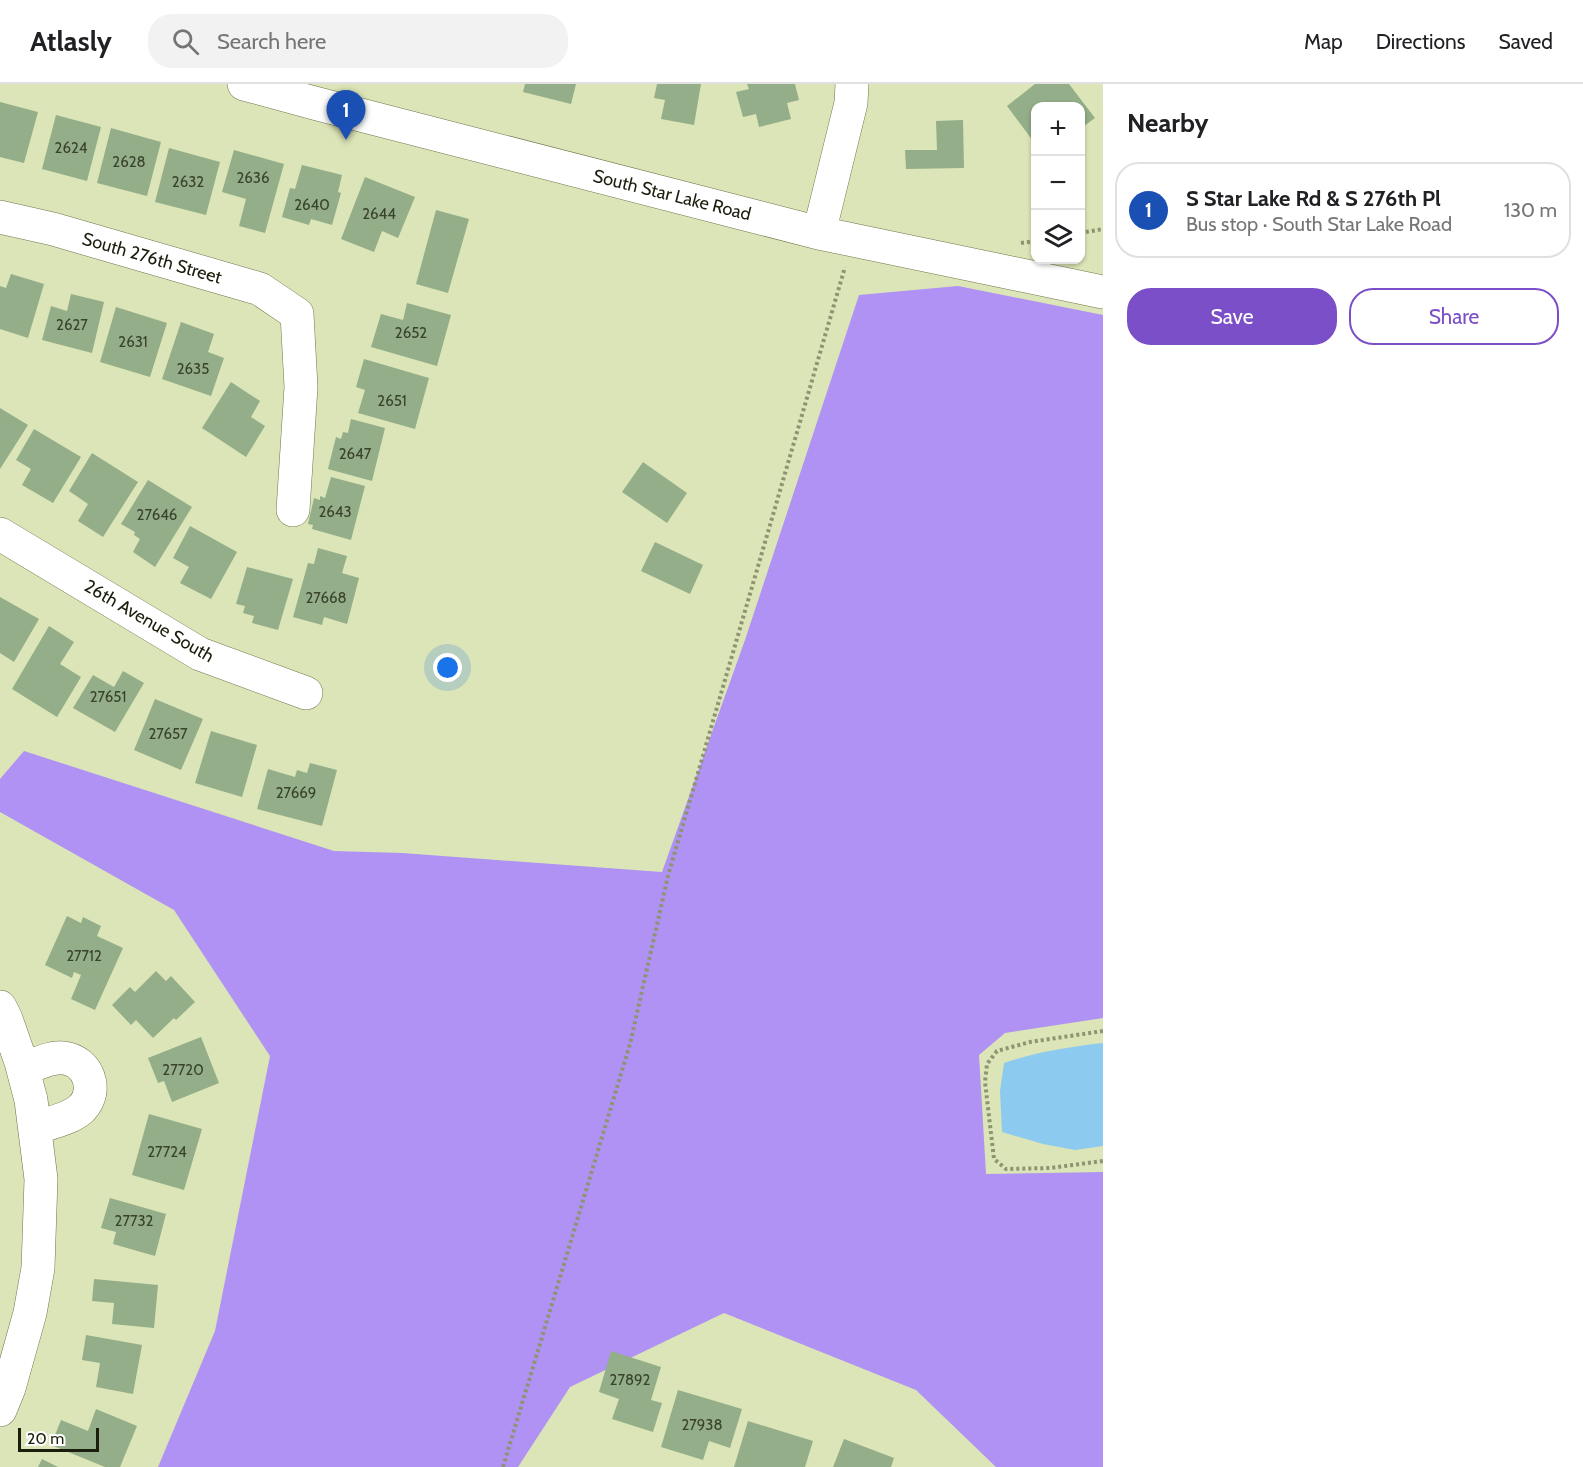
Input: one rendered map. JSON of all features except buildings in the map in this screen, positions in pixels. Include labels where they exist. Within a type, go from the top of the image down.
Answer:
[{"type":"street","name":"South Star Lake Road","points":[[244,84],[321,94],[819,233],[1103,292]]},
{"type":"street","points":[[819,233],[851,103],[852,84]]},
{"type":"street","name":"South 276th Street","points":[[0,217],[53,229],[260,289],[297,314],[301,387],[293,510]]},
{"type":"street","name":"26th Avenue South","points":[[0,534],[200,654],[306,693]]},
{"type":"street","points":[[0,1007],[23,1069],[31,1100],[41,1179],[38,1268],[27,1323],[9,1388],[0,1410]]},
{"type":"street","points":[[23,1069],[62,1057],[83,1066],[89,1077],[91,1088],[88,1099],[81,1109],[71,1115],[34,1128]]},
{"type":"path","points":[[1085,232],[1103,229]]},
{"type":"path","points":[[503,1467],[630,1044],[668,876],[853,240]]},
{"type":"path","points":[[1103,1030],[1030,1042],[997,1051],[987,1064],[985,1082],[994,1159],[1006,1169],[1050,1168],[1103,1161]]},
{"type":"shaded area","points":[[958,286],[1103,315],[1103,1018],[1005,1033],[979,1055],[986,1174],[1103,1172],[1103,1467],[996,1467],[916,1390],[724,1313],[570,1387],[518,1467],[158,1467],[215,1331],[270,1056],[174,910],[0,812],[0,779],[24,751],[334,851],[402,853],[662,872],[745,640],[859,295]]},
{"type":"water","points":[[1103,1043],[1103,1146],[1075,1150],[1043,1144],[1002,1132],[1000,1091],[1004,1063],[1053,1050]]},
{"type":"place","name":"S Star Lake Rd & S 276th Pl","points":[[346,140]]}]
